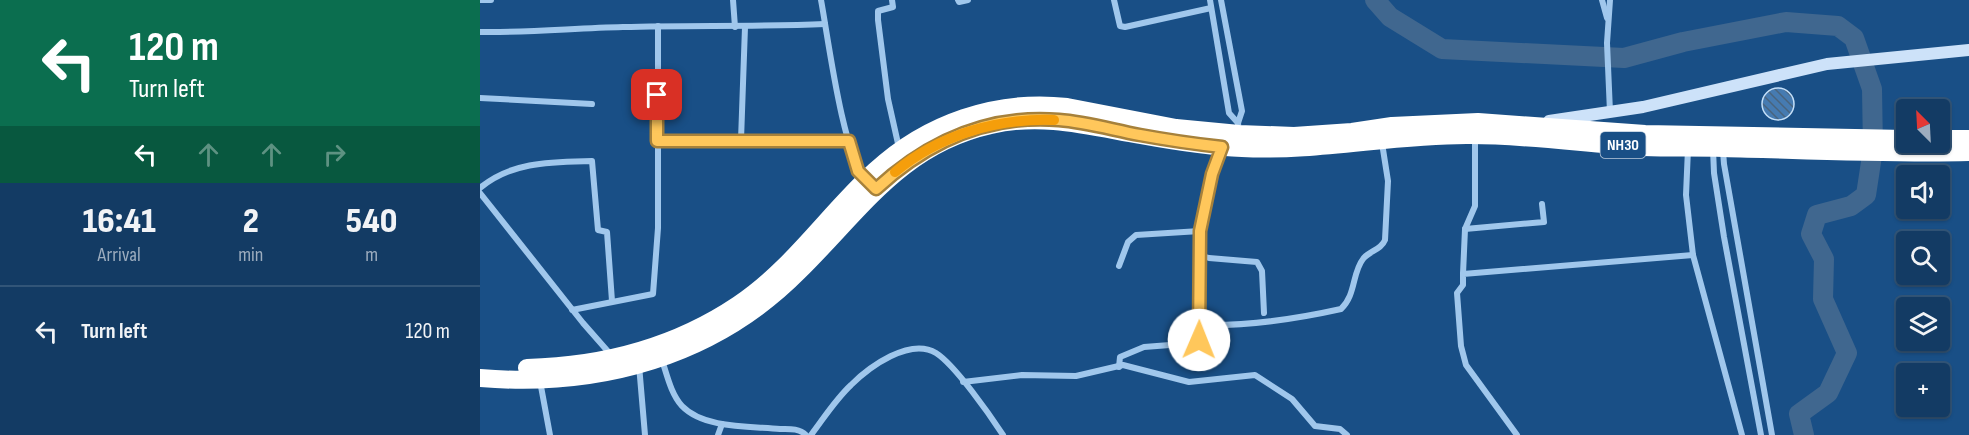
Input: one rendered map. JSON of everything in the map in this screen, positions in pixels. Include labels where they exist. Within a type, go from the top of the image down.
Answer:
[{"type":"highway","name":"NH30","points":[[480,366],[548,367],[639,364],[715,319],[766,284],[871,185],[900,151],[926,134],[951,122],[1000,108],[1031,105],[1067,107],[1176,128],[1322,147],[1425,136],[1520,132],[1626,133],[1718,142],[1896,146]]},
{"type":"highway","name":"NH30","points":[[871,185],[944,141],[990,125],[1013,122],[1060,120],[1222,147],[1240,135],[1306,135],[1459,122],[1644,147],[1688,147],[1718,142]]},
{"type":"highway","points":[[1950,139],[1969,139]]},
{"type":"highway","name":"NH30","points":[[1950,150],[1969,152]]},
{"type":"highway","name":"NH30","points":[[480,378],[540,380],[585,377],[611,364],[659,352]]},
{"type":"street","points":[[480,0],[491,0]]},
{"type":"street","points":[[734,0],[735,27]]},
{"type":"street","points":[[821,0],[842,118],[858,171],[871,185]]},
{"type":"street","points":[[892,0],[893,8],[878,10],[878,20],[888,99],[900,151]]},
{"type":"street","points":[[958,0],[959,2],[968,0]]},
{"type":"street","points":[[1114,0],[1120,26],[1125,27],[1211,8]]},
{"type":"street","points":[[1210,0],[1229,113],[1240,135]]},
{"type":"street","points":[[1221,0],[1242,111],[1240,135]]},
{"type":"street","points":[[1602,0],[1609,24]]},
{"type":"street","points":[[1610,0],[1607,42],[1610,112]]},
{"type":"street","points":[[480,32],[510,33],[658,26],[745,27],[825,24]]},
{"type":"street","points":[[573,310],[653,294],[658,228],[658,26]]},
{"type":"street","points":[[741,140],[745,27]]},
{"type":"street","points":[[1520,132],[1643,107],[1827,64],[1969,50]]},
{"type":"street","points":[[480,99],[592,104]]},
{"type":"street","points":[[1475,135],[1475,206],[1465,229],[1463,285],[1457,293],[1461,346],[1466,365],[1517,435]]},
{"type":"street","points":[[1199,327],[1234,326],[1302,317],[1341,309],[1344,306],[1352,292],[1364,257],[1383,246],[1385,240],[1388,181],[1382,140]]},
{"type":"street","points":[[657,141],[849,141]]},
{"type":"street","points":[[1718,142],[1714,173],[1761,435]]},
{"type":"street","points":[[1718,142],[1726,175],[1772,435]]},
{"type":"street","points":[[1119,367],[1119,357],[1144,347],[1196,343],[1199,340],[1200,231],[1212,174],[1222,147]]},
{"type":"street","points":[[1688,147],[1686,195],[1693,255],[1742,435]]},
{"type":"street","points":[[480,188],[490,180],[521,167],[538,163],[592,161],[598,230],[607,232],[612,301]]},
{"type":"street","points":[[480,193],[573,310],[611,364]]},
{"type":"street","points":[[1465,229],[1544,222],[1542,204]]},
{"type":"street","points":[[1119,266],[1132,237],[1140,234],[1200,231]]},
{"type":"street","points":[[1199,255],[1257,262],[1262,271],[1264,313]]},
{"type":"street","points":[[1463,274],[1693,255]]},
{"type":"street","points":[[811,435],[832,405],[852,384],[876,365],[908,349],[922,349],[935,353],[963,382],[1003,435]]},
{"type":"street","points":[[659,352],[675,396],[683,407],[702,418],[750,431],[794,430],[806,435]]},
{"type":"street","points":[[639,364],[645,435]]},
{"type":"street","points":[[963,382],[1022,375],[1076,375],[1123,365],[1189,382],[1255,375],[1292,399],[1315,426],[1340,429],[1347,435]]},
{"type":"street","points":[[540,380],[550,435]]},
{"type":"street","points":[[718,435],[722,424]]},
{"type":"building","points":[[1778,88],[1789,93],[1794,104],[1789,115],[1778,120],[1767,115],[1762,104],[1767,93]]},
{"type":"waterway","points":[[1375,0],[1390,17],[1442,49],[1624,58],[1683,42],[1786,22],[1838,26],[1854,38],[1872,89],[1873,149],[1866,195],[1851,206],[1817,215],[1811,234],[1824,259],[1823,299],[1847,353],[1828,393],[1799,414],[1804,435]]},
{"type":"slow traffic","points":[[895,172],[924,151],[967,132],[990,125],[1036,119],[1054,120]]},
{"type":"route","points":[[657,95],[657,141],[849,141],[858,171],[876,189],[904,164],[944,141],[990,125],[1036,119],[1087,124],[1140,135],[1222,147],[1212,174],[1200,231],[1199,340]]}]
